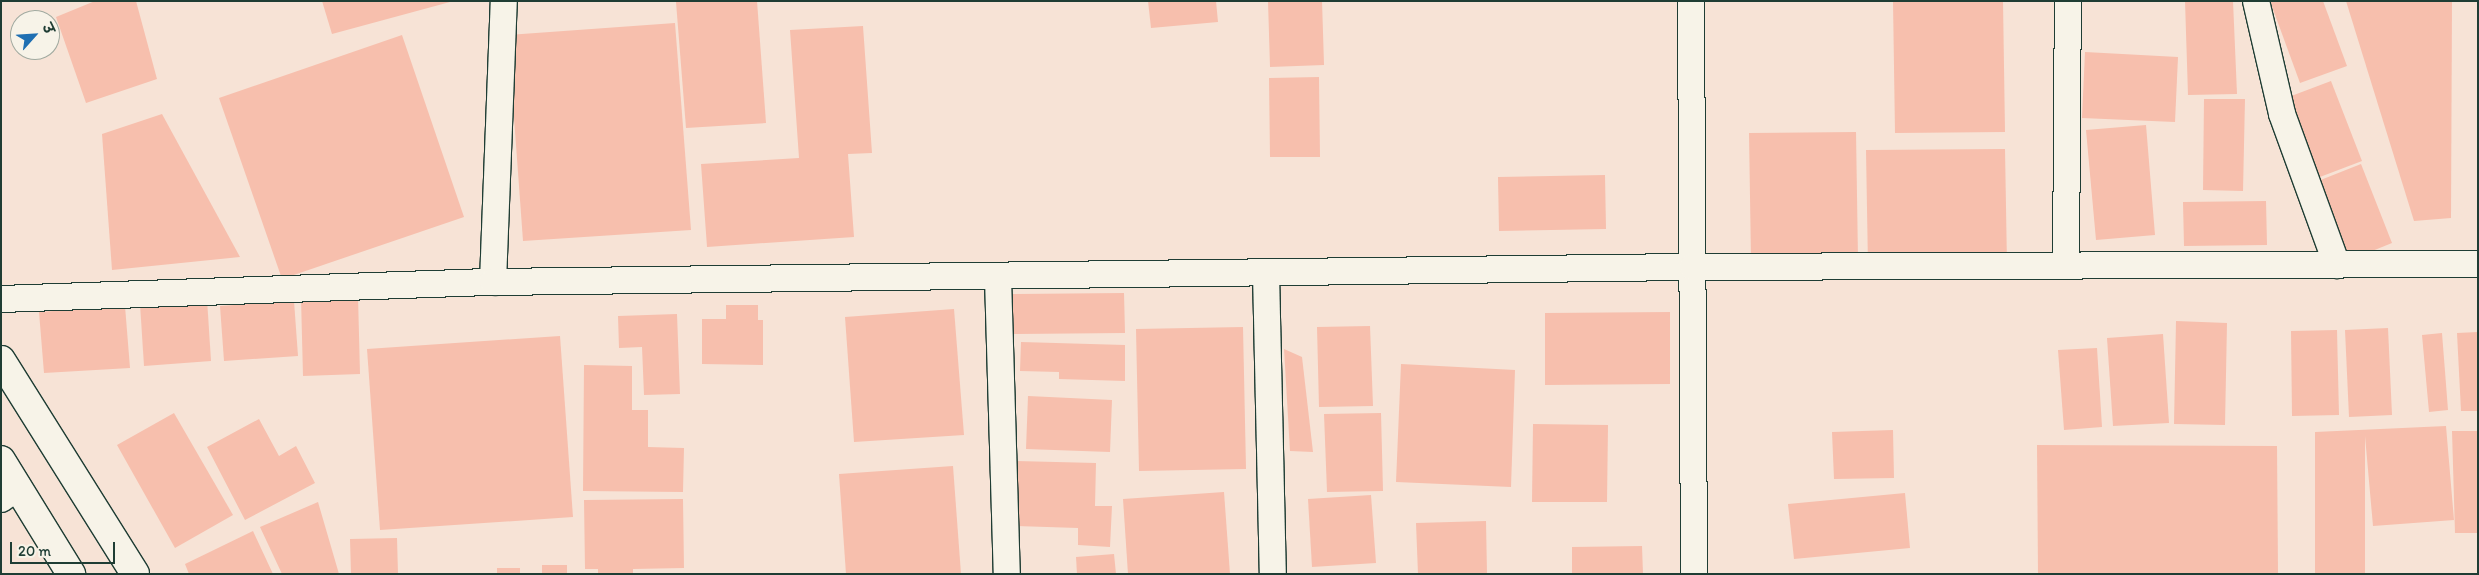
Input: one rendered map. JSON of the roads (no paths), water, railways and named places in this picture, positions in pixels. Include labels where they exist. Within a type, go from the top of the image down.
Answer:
[{"type":"street","points":[[493,282],[504,1]]},
{"type":"street","points":[[1691,1],[1694,574]]},
{"type":"street","points":[[2066,266],[2068,1]]},
{"type":"street","points":[[2256,1],[2282,114],[2337,264]]},
{"type":"street","points":[[1,299],[493,282],[998,278],[1693,267],[2478,264]]},
{"type":"street","points":[[1266,273],[1273,574]]},
{"type":"street","points":[[998,278],[1007,574]]},
{"type":"street","points":[[1,360],[135,574]]},
{"type":"street","points":[[1,460],[10,493],[71,574]]}]
